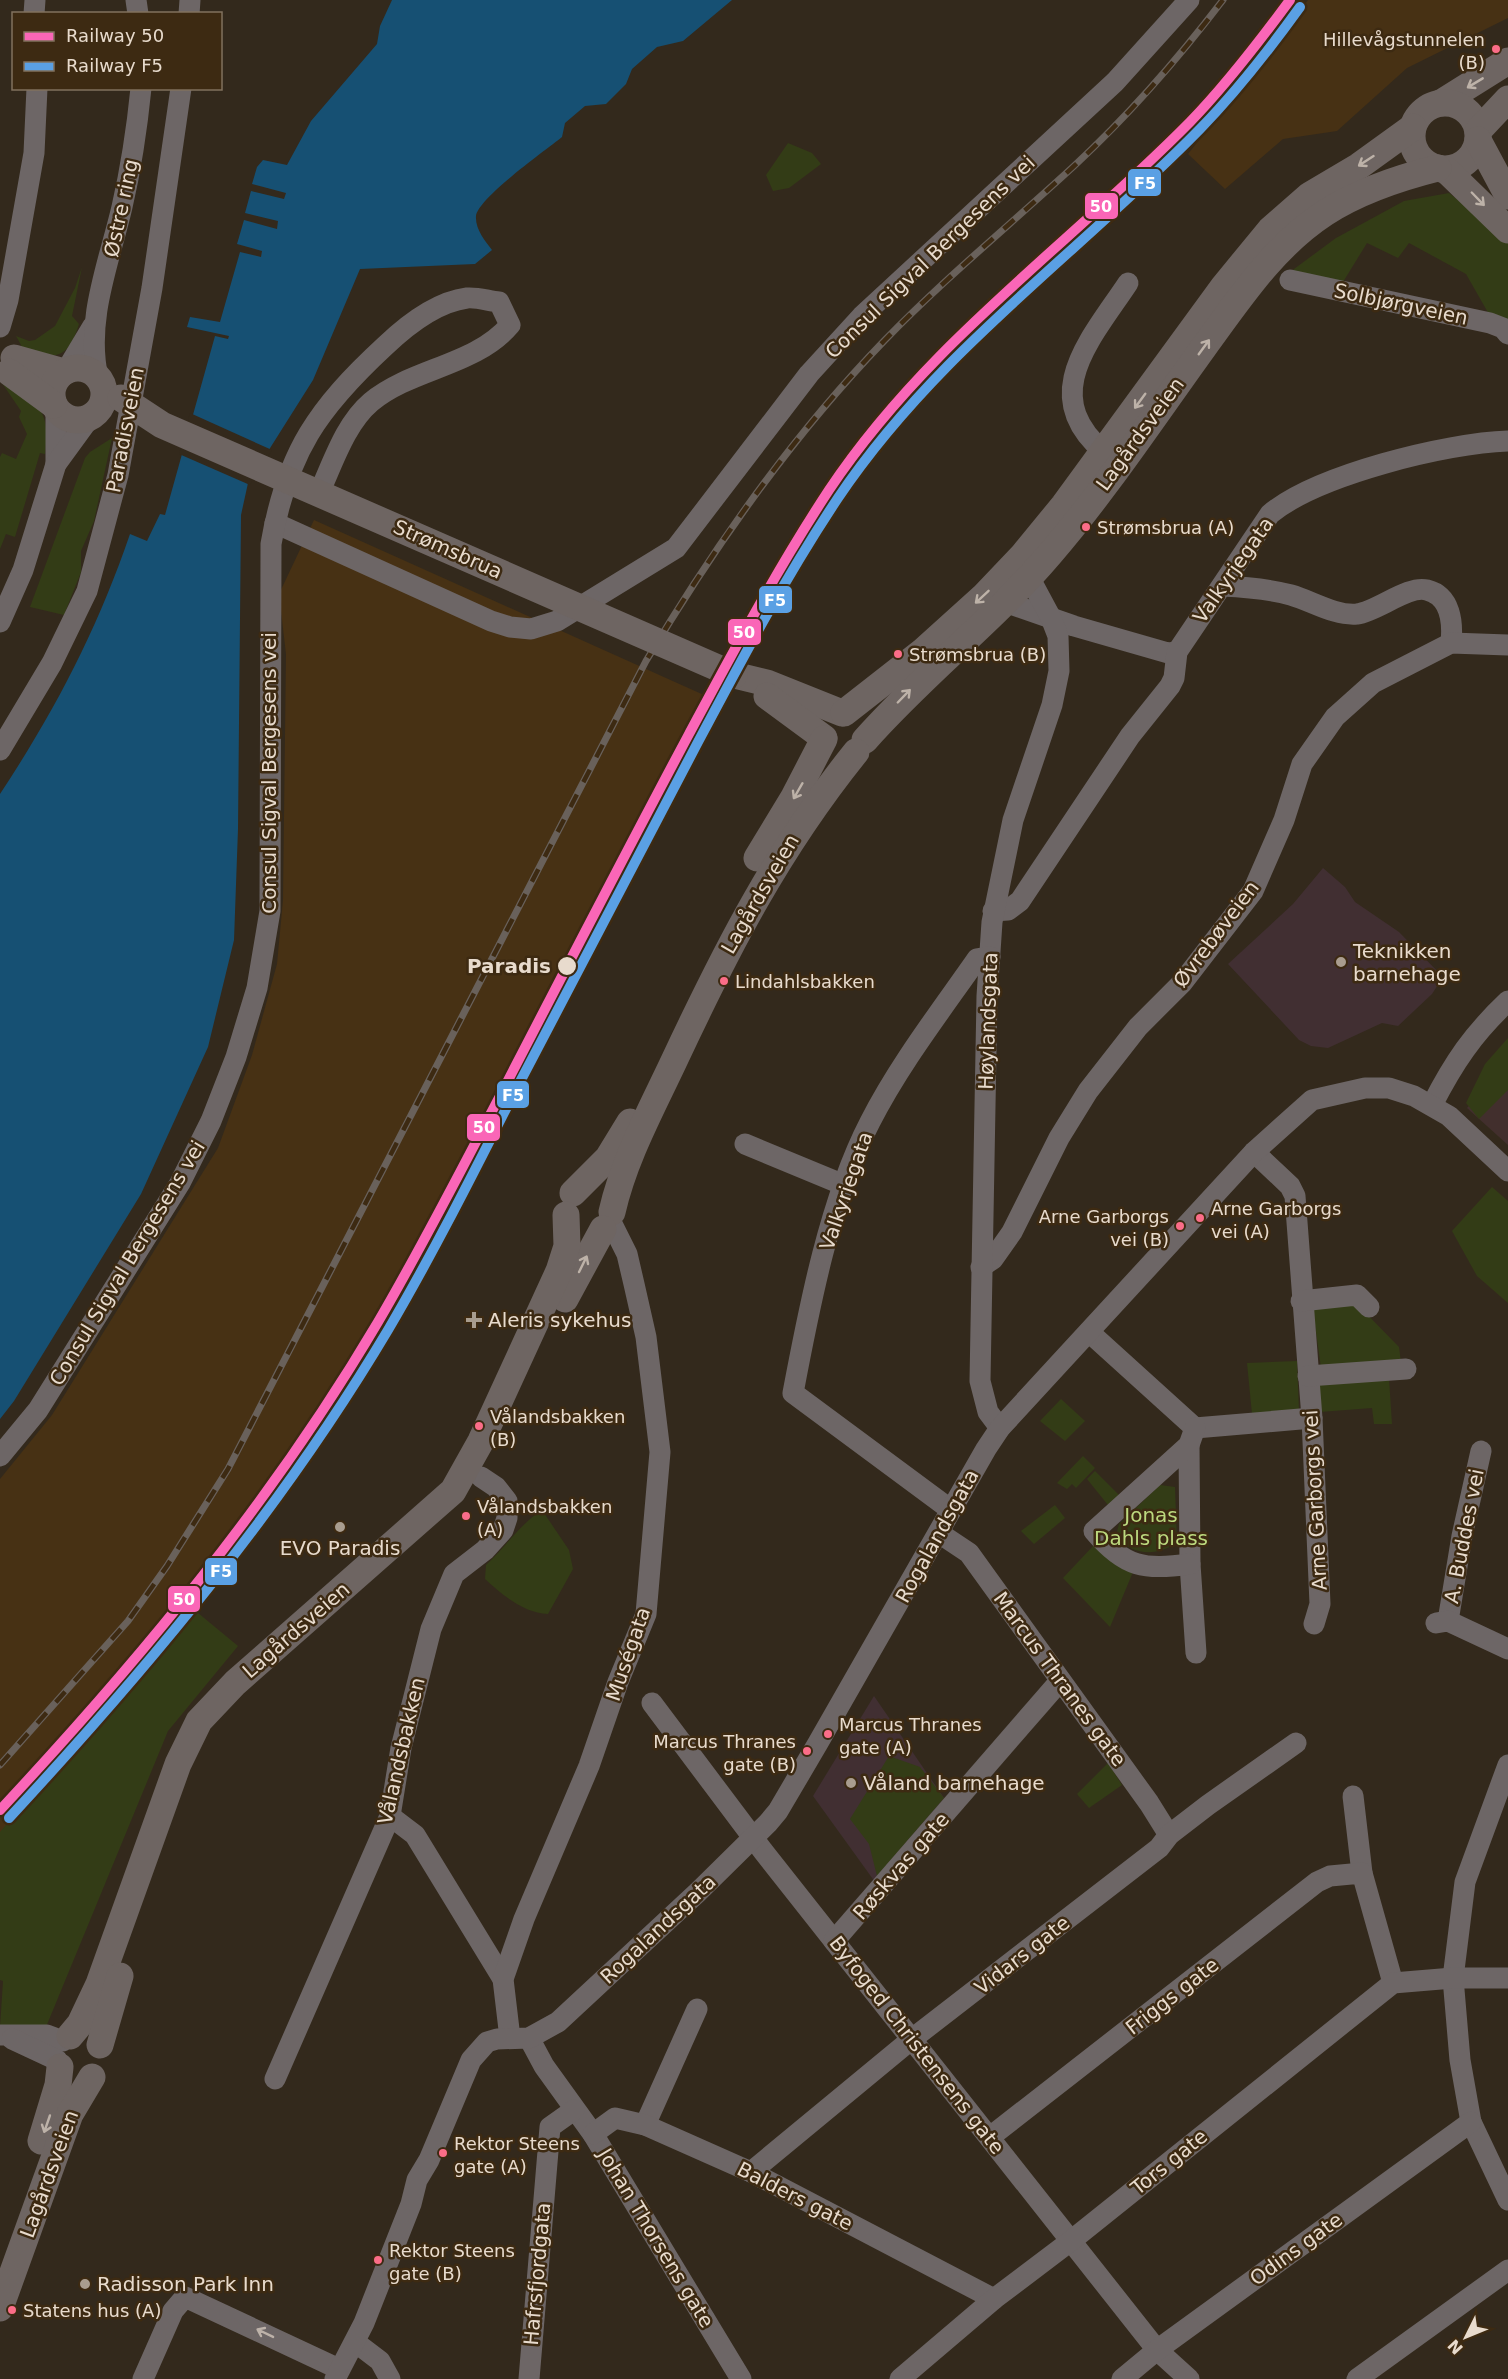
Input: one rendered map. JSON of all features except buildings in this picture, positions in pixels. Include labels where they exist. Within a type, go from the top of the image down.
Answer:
[{"type":"main road","points":[[1508,61],[1421,114],[1413,127],[1412,139],[1416,152],[1425,162],[1442,169],[1508,230]]},
{"type":"main road","points":[[1442,169],[1459,166],[1468,160],[1478,135],[1508,99]]},
{"type":"main road","points":[[1441,103],[1464,109],[1473,118],[1478,135],[1508,196]]},
{"type":"main road","name":"Lagårdsveien","points":[[843,713],[922,652],[1005,575],[1044,530],[1104,452],[1224,286],[1270,230],[1310,195],[1359,166],[1413,127]]},
{"type":"main road","name":"Lagårdsveien","points":[[100,2045],[115,1990],[192,1771],[213,1730],[250,1689],[454,1512],[481,1477],[578,1274],[608,1220],[619,1184],[639,1136],[742,920],[780,855],[821,795],[902,698],[1005,602],[1079,518],[1240,297],[1281,248],[1340,204],[1388,183],[1442,169]]},
{"type":"main road","points":[[11,365],[65,372],[83,369],[99,379],[105,412],[72,420],[11,365]]},
{"type":"main road","points":[[55,407],[52,393],[55,381],[65,372]]},
{"type":"main road","name":"Strømsbrua","points":[[105,412],[162,425],[734,675],[804,709],[843,713]]},
{"type":"main road","name":"Strømsbrua","points":[[804,709],[824,739]]},
{"type":"main road","points":[[843,713],[852,715],[864,725],[860,746],[840,755],[827,746],[824,739],[825,728],[829,720],[843,713]]},
{"type":"main road","name":"Lagårdsveien","points":[[0,2253],[52,2109],[62,2051],[80,2024],[99,1984],[190,1736],[220,1697],[410,1531],[459,1483],[481,1441],[559,1271],[567,1246],[570,1204],[608,1158],[624,1133],[705,952],[746,875],[799,790],[824,739]]},
{"type":"main road","points":[[588,1187],[599,1190],[611,1204],[608,1220],[596,1233],[583,1233],[569,1223],[570,1204],[588,1187]]},
{"type":"main road","points":[[86,2034],[100,2045],[103,2061],[92,2077],[74,2079],[62,2051],[86,2034]]},
{"type":"main road","name":"Lagårdsveien","points":[[0,2308],[70,2114],[92,2077]]},
{"type":"street","name":"Consul Sigval Bergesens vei","points":[[275,523],[491,621],[510,627],[531,629],[557,621],[676,548],[808,374],[854,324],[1115,82],[1189,0]]},
{"type":"street","points":[[0,327],[8,300],[34,153],[37,90]]},
{"type":"street","name":"Østre ring","points":[[99,379],[93,357],[93,325],[122,205],[141,90]]},
{"type":"street","name":"Paradisveien","points":[[0,750],[52,663],[87,591],[118,475],[152,288],[181,90]]},
{"type":"street","name":"Solbjørgveien","points":[[1290,280],[1490,323],[1503,328],[1508,334]]},
{"type":"street","points":[[1104,452],[1084,433],[1076,418],[1071,405],[1071,386],[1086,348],[1128,284]]},
{"type":"street","name":"Consul Sigval Bergesens vei","points":[[0,1456],[38,1410],[180,1183],[211,1121],[236,1057],[257,988],[270,911],[270,589],[275,523],[288,478],[312,426],[346,382],[396,336],[442,305],[468,298],[499,302],[510,325],[500,337],[458,359],[395,387],[370,403],[356,419],[344,440],[319,493]]},
{"type":"street","name":"Østre ring","points":[[65,372],[93,325]]},
{"type":"street","points":[[0,622],[23,570],[56,464],[55,407]]},
{"type":"street","points":[[56,464],[105,412]]},
{"type":"street","name":"Valkyrjegata","points":[[993,911],[1008,910],[1020,902],[1130,736],[1170,686],[1174,678],[1177,652],[1261,525],[1284,503],[1322,484],[1420,455],[1468,444],[1508,441]]},
{"type":"street","name":"Høylandsgata","points":[[1000,1428],[988,1412],[981,1381],[981,1267],[993,911],[1013,820],[1058,683],[1059,645],[1051,618],[1029,577]]},
{"type":"street","points":[[1222,586],[1267,590],[1290,595],[1341,613],[1357,614],[1413,591],[1428,590],[1441,597],[1450,611],[1452,626],[1450,643]]},
{"type":"street","points":[[1005,602],[1167,653],[1177,652]]},
{"type":"street","name":"Øvrebøveien","points":[[981,1267],[993,1259],[1012,1232],[1059,1138],[1088,1091],[1138,1027],[1182,983],[1253,891],[1284,820],[1302,764],[1335,717],[1372,683],[1450,643],[1508,645]]},
{"type":"street","name":"Valkyrjegata","points":[[951,1510],[793,1393],[818,1276],[844,1185],[870,1121],[930,1025],[977,958],[990,957]]},
{"type":"street","points":[[1508,1001],[1474,1034],[1432,1105],[1449,1116],[1508,1171]]},
{"type":"street","name":"Rogalandsgata","points":[[520,2038],[558,2022],[754,1837],[778,1811],[1000,1428],[1254,1152],[1312,1100],[1353,1090],[1389,1088],[1432,1105]]},
{"type":"street","points":[[744,1144],[844,1185]]},
{"type":"street","name":"Arne Garborgs vei","points":[[1254,1152],[1290,1186],[1295,1196],[1312,1418],[1320,1604],[1314,1624]]},
{"type":"street","name":"Muségata","points":[[520,2038],[503,1979],[524,1919],[590,1766],[618,1682],[646,1614],[660,1452],[646,1337],[627,1254],[608,1220]]},
{"type":"street","points":[[1302,1301],[1357,1295],[1369,1307]]},
{"type":"street","points":[[1089,1332],[1192,1437],[1190,1564],[1196,1653]]},
{"type":"street","points":[[1308,1376],[1406,1369]]},
{"type":"street","points":[[1190,1564],[1159,1568],[1140,1567],[1121,1559],[1094,1531],[1192,1437],[1312,1418]]},
{"type":"street","name":"A. Buddes vei","points":[[1481,1451],[1442,1622],[1508,1649]]},
{"type":"street","name":"Vålandsbakken","points":[[275,2079],[390,1816],[401,1748],[431,1629],[454,1574],[496,1540],[507,1518],[507,1501],[496,1487],[481,1477]]},
{"type":"street","name":"Marcus Thranes gate","points":[[939,1533],[969,1553],[1149,1803],[1169,1835]]},
{"type":"street","name":"Røskvas gate","points":[[834,1941],[1060,1681]]},
{"type":"street","name":"Byfoged Christensens gate","points":[[652,1703],[834,1941],[1157,2350],[1189,2379]]},
{"type":"street","name":"Vidars gate","points":[[751,2172],[912,2039],[1159,1848],[1169,1835],[1296,1743]]},
{"type":"street","points":[[1508,1765],[1465,1882],[1452,1978],[1460,2060],[1471,2122],[1508,2200]]},
{"type":"street","points":[[1353,1796],[1362,1873],[1393,1983],[1452,1978],[1508,1978]]},
{"type":"street","points":[[390,1816],[415,1835],[503,1979]]},
{"type":"street","name":"Friggs gate","points":[[990,2138],[1317,1882],[1330,1876],[1362,1873]]},
{"type":"street","name":"Tors gate","points":[[900,2379],[994,2299],[1072,2240],[1393,1983]]},
{"type":"street","points":[[645,2125],[697,2009]]},
{"type":"street","points":[[2,2035],[47,2035],[62,2051]]},
{"type":"street","points":[[143,2379],[172,2311],[185,2297],[337,2374],[355,2342],[411,2204],[417,2180],[429,2160],[471,2060],[487,2042],[520,2038]]},
{"type":"street","name":"Johan Thorsens gate","points":[[520,2038],[544,2066],[592,2134],[741,2379]]},
{"type":"street","name":"Hafrsfjordgata","points":[[529,2379],[550,2127],[574,2110]]},
{"type":"street","name":"Balders gate","points":[[592,2134],[615,2118],[645,2125],[751,2172],[994,2299]]},
{"type":"street","name":"Odins gate","points":[[1122,2379],[1157,2350],[1471,2122]]},
{"type":"street","points":[[1356,2379],[1508,2270]]},
{"type":"street","points":[[355,2342],[380,2361],[390,2379]]},
{"type":"shaded area","points":[[1308,0],[1508,0],[1508,18],[1407,68],[1337,131],[1283,139],[1225,189],[1188,154]]},
{"type":"shaded area","name":"Paradis","points":[[314,520],[715,700],[669,803],[439,1235],[359,1373],[192,1608],[0,1852],[0,1479],[52,1415],[218,1148],[252,1055],[277,964],[283,900],[286,654],[279,594]]},
{"type":"shaded area","points":[[1323,868],[1345,887],[1355,902],[1399,932],[1443,977],[1432,994],[1398,1026],[1382,1023],[1328,1048],[1311,1046],[1299,1040],[1228,964],[1293,904]]},
{"type":"shaded area","points":[[1508,1065],[1508,1145],[1467,1108]]},
{"type":"shaded area","points":[[874,1696],[944,1798],[875,1882],[813,1796]]},
{"type":"green space","points":[[788,143],[812,153],[821,164],[789,188],[773,191],[766,175]]},
{"type":"green space","points":[[1449,193],[1508,240],[1508,324],[1490,316],[1466,274],[1409,243],[1398,258],[1367,243],[1343,282],[1290,272],[1336,238],[1404,201]]},
{"type":"green space","points":[[82,267],[72,316],[79,324],[69,346],[64,351],[50,356],[19,352],[21,345],[16,336],[29,341],[35,340],[55,326],[75,288]]},
{"type":"green space","points":[[2,383],[25,397],[39,410],[44,417],[46,438],[45,454],[40,453],[15,537],[6,534],[0,549],[0,457],[2,453],[16,459],[27,434],[19,417],[21,411]]},
{"type":"green space","points":[[112,438],[94,521],[81,551],[81,572],[64,615],[30,607],[85,458],[90,452]]},
{"type":"green space","points":[[1508,1038],[1508,1090],[1479,1119],[1466,1103],[1485,1064]]},
{"type":"green space","points":[[1492,1187],[1508,1201],[1508,1303],[1477,1276],[1452,1231]]},
{"type":"green space","points":[[1353,1300],[1399,1347],[1401,1362],[1321,1368],[1312,1303]]},
{"type":"green space","points":[[1297,1361],[1299,1410],[1252,1414],[1247,1363]]},
{"type":"green space","points":[[1389,1378],[1392,1424],[1374,1424],[1372,1408],[1320,1412],[1319,1382]]},
{"type":"green space","points":[[1061,1399],[1085,1421],[1065,1441],[1040,1421]]},
{"type":"green space","points":[[1083,1456],[1095,1468],[1076,1488],[1072,1484],[1067,1489],[1057,1483]]},
{"type":"green space","points":[[1095,1471],[1119,1495],[1108,1505],[1087,1479]]},
{"type":"green space","name":"Jonas Dahls plass","points":[[1160,1485],[1175,1487],[1177,1542],[1170,1547],[1153,1552],[1128,1547],[1116,1535],[1119,1524]]},
{"type":"green space","points":[[1055,1505],[1065,1518],[1034,1544],[1021,1531]]},
{"type":"green space","points":[[542,1510],[569,1550],[573,1569],[548,1614],[522,1607],[485,1579],[486,1565],[526,1522]]},
{"type":"green space","points":[[1094,1545],[1133,1572],[1110,1627],[1063,1578]]},
{"type":"green space","points":[[192,1608],[238,1646],[168,1731],[46,2027],[0,2027],[3,1981],[0,1980],[0,1832]]},
{"type":"green space","points":[[889,1756],[920,1767],[944,1798],[877,1876],[869,1844],[850,1819]]},
{"type":"green space","points":[[1108,1763],[1122,1785],[1089,1808],[1077,1794]]},
{"type":"water","points":[[392,0],[732,0],[683,41],[657,47],[632,69],[626,84],[606,104],[585,106],[565,123],[562,137],[488,198],[480,208],[476,221],[481,234],[492,250],[475,264],[360,269],[313,380],[248,483],[241,515],[238,829],[234,940],[208,1047],[141,1194],[14,1401],[0,1419],[0,794],[74,668],[104,603],[130,534],[147,541],[160,514],[165,515],[215,336],[228,339],[229,336],[187,327],[190,317],[220,322],[240,252],[261,257],[262,251],[237,244],[244,220],[277,229],[278,221],[245,213],[251,191],[284,199],[286,193],[252,184],[257,167],[263,160],[287,165],[311,121],[377,44],[380,26]]},
{"type":"pier","points":[[190,413],[272,450],[250,485],[179,454]]},
{"type":"railway","points":[[0,1765],[128,1621],[167,1566],[228,1469],[646,661],[727,535],[786,454],[850,377],[930,296],[1114,127],[1171,65],[1223,0]]},
{"type":"rail line","name":"50","points":[[0,1810],[104,1695],[202,1576],[249,1515],[337,1388],[378,1322],[426,1237],[641,824],[739,642],[773,580],[829,490],[867,437],[909,388],[1000,297],[1144,167],[1190,122],[1217,93],[1290,0]]},
{"type":"rail line","name":"F5","points":[[9,1818],[112,1703],[211,1584],[304,1460],[347,1396],[388,1330],[436,1245],[748,649],[800,557],[838,498],[877,445],[919,396],[1010,305],[1200,129],[1252,70],[1300,7]]},
{"type":"place","name":"Hillevågstunnelen (B)","points":[[1496,49]]},
{"type":"place","name":"Strømsbrua (A)","points":[[1086,527]]},
{"type":"place","name":"Strømsbrua (B)","points":[[898,654]]},
{"type":"place","name":"Teknikken barnehage","points":[[1341,962]]},
{"type":"place","name":"Paradis","points":[[567,966]]},
{"type":"place","name":"Lindahlsbakken","points":[[724,981]]},
{"type":"place","name":"Arne Garborgs vei (A)","points":[[1200,1218]]},
{"type":"place","name":"Arne Garborgs vei (B)","points":[[1180,1226]]},
{"type":"place","name":"Aleris sykehus","points":[[474,1320]]},
{"type":"place","name":"Vålandsbakken (B)","points":[[479,1426]]},
{"type":"place","name":"Vålandsbakken (A)","points":[[466,1516]]},
{"type":"place","name":"EVO Paradis","points":[[340,1527]]},
{"type":"place","name":"Marcus Thranes gate (A)","points":[[828,1734]]},
{"type":"place","name":"Marcus Thranes gate (B)","points":[[807,1751]]},
{"type":"place","name":"Våland barnehage","points":[[851,1783]]},
{"type":"place","name":"Rektor Steens gate (A)","points":[[443,2153]]},
{"type":"place","name":"Rektor Steens gate (B)","points":[[378,2260]]},
{"type":"place","name":"Radisson Park Inn","points":[[85,2284]]},
{"type":"place","name":"Statens hus (A)","points":[[12,2310]]}]
